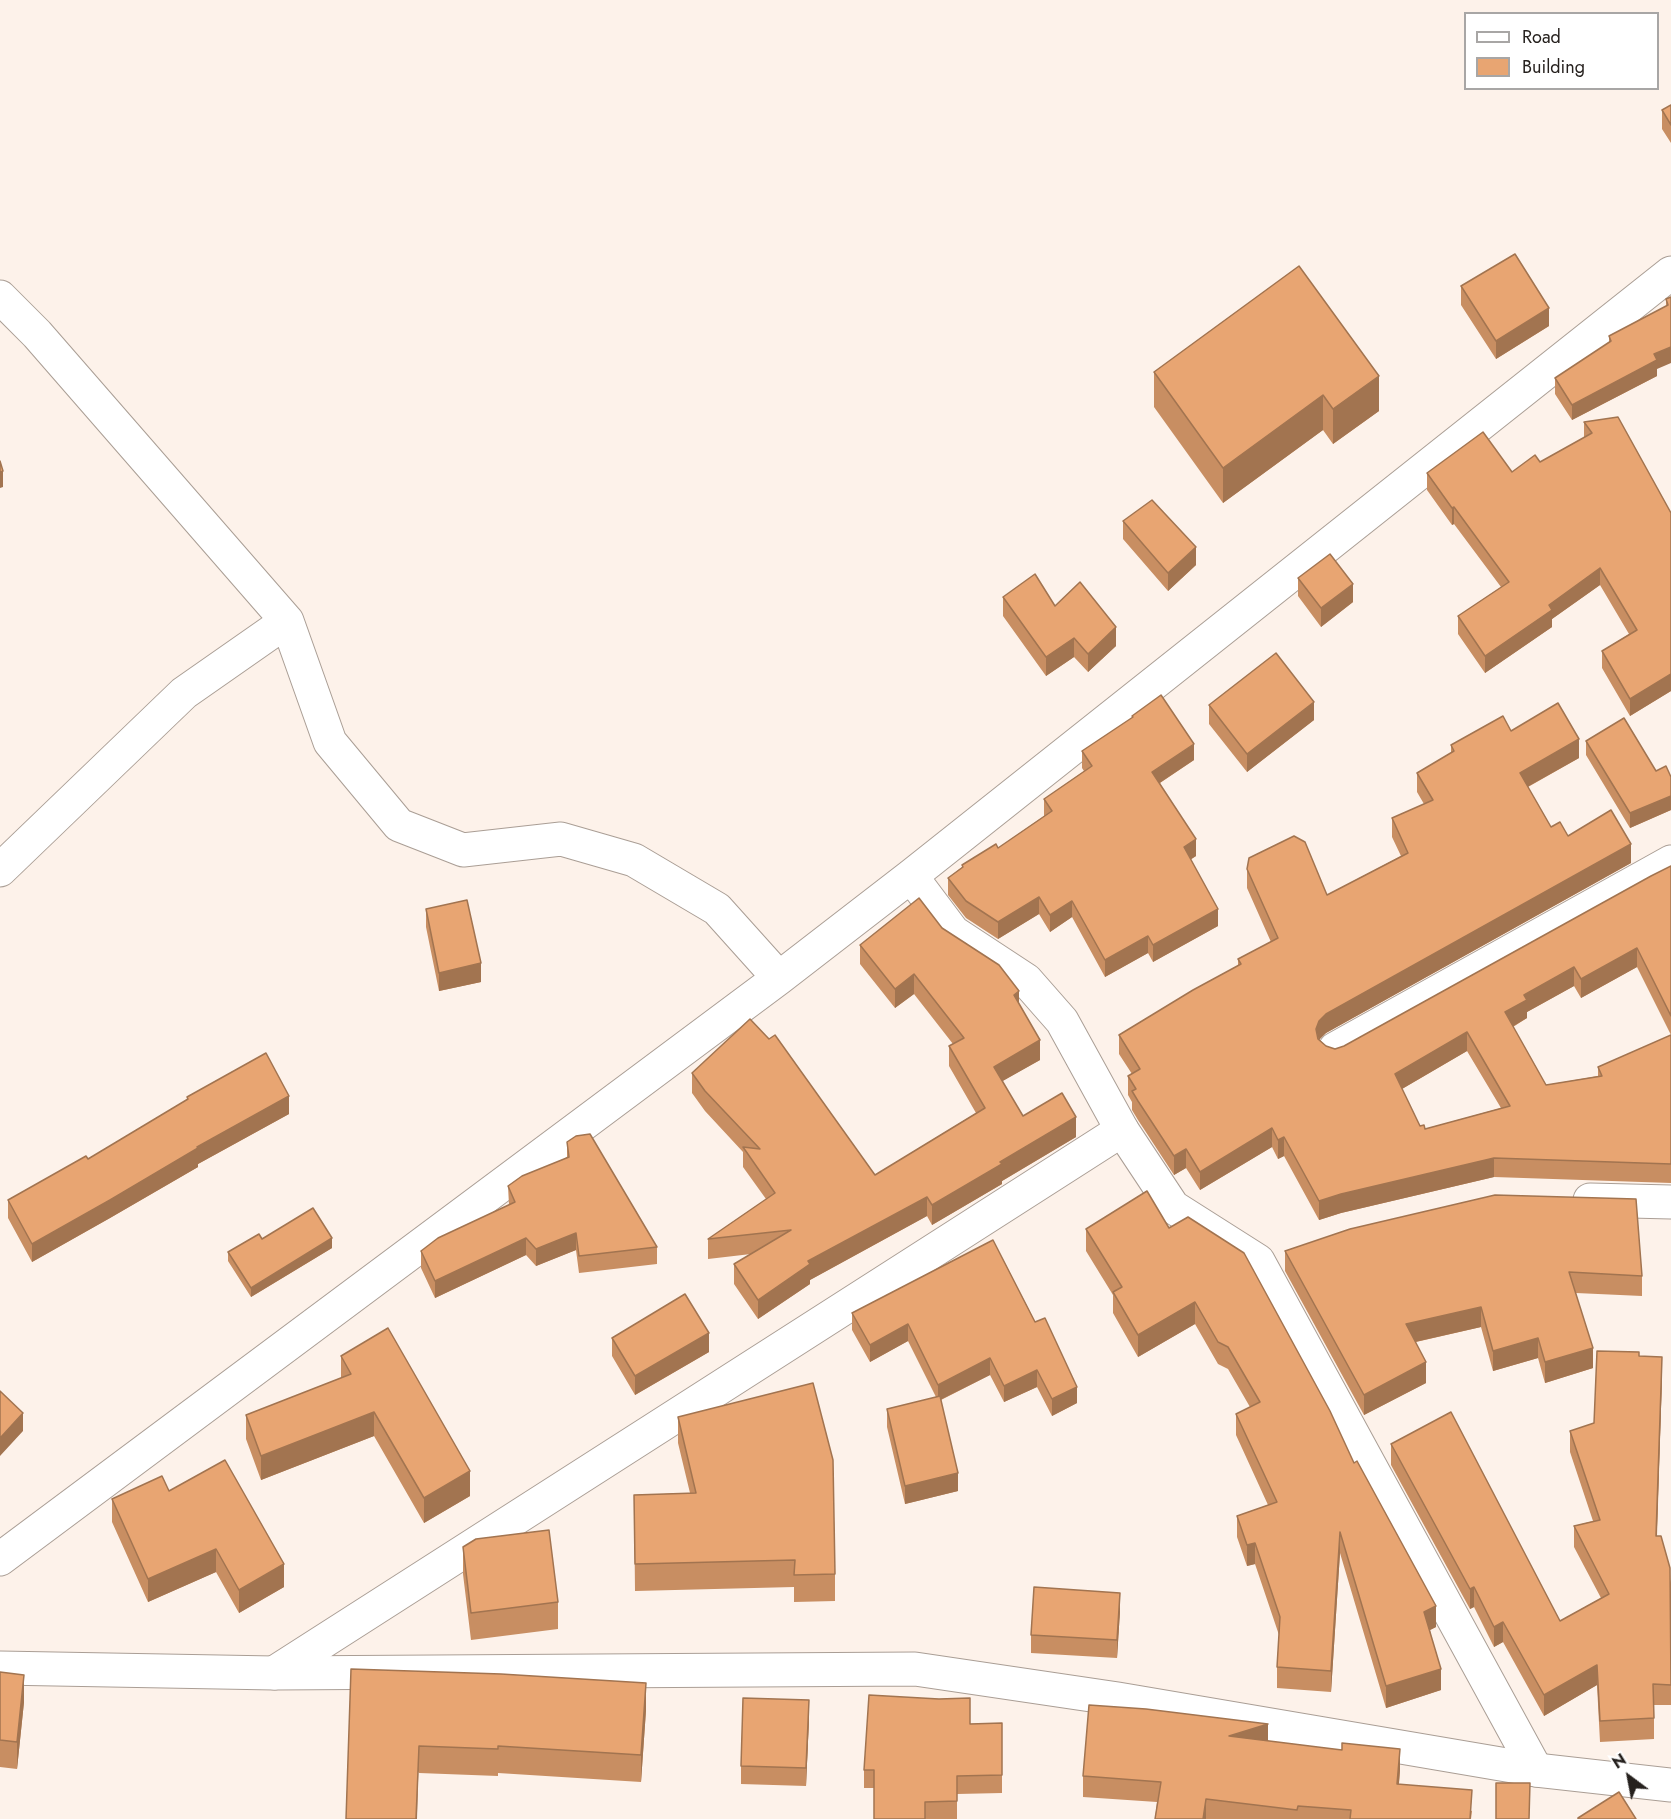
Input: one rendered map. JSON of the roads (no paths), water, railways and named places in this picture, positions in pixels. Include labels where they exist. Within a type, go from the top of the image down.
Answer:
[{"type":"street","points":[[0,1558],[779,978],[911,876],[1671,273]]},
{"type":"street","points":[[0,297],[37,334],[287,621],[330,742],[399,825],[463,850],[561,839],[634,860],[717,909],[779,978]]},
{"type":"street","points":[[0,870],[184,693],[287,621]]},
{"type":"street","points":[[1335,1049],[1671,862]]},
{"type":"street","points":[[911,876],[953,932],[1026,980],[1062,1021],[1122,1130],[1173,1207],[1258,1262],[1536,1770]]},
{"type":"street","points":[[274,1673],[1122,1130]]},
{"type":"street","points":[[1564,1199],[1671,1202]]},
{"type":"street","points":[[1258,1262],[1291,1250]]},
{"type":"street","points":[[0,1668],[274,1673],[915,1669],[1118,1699],[1536,1770],[1671,1785]]}]
